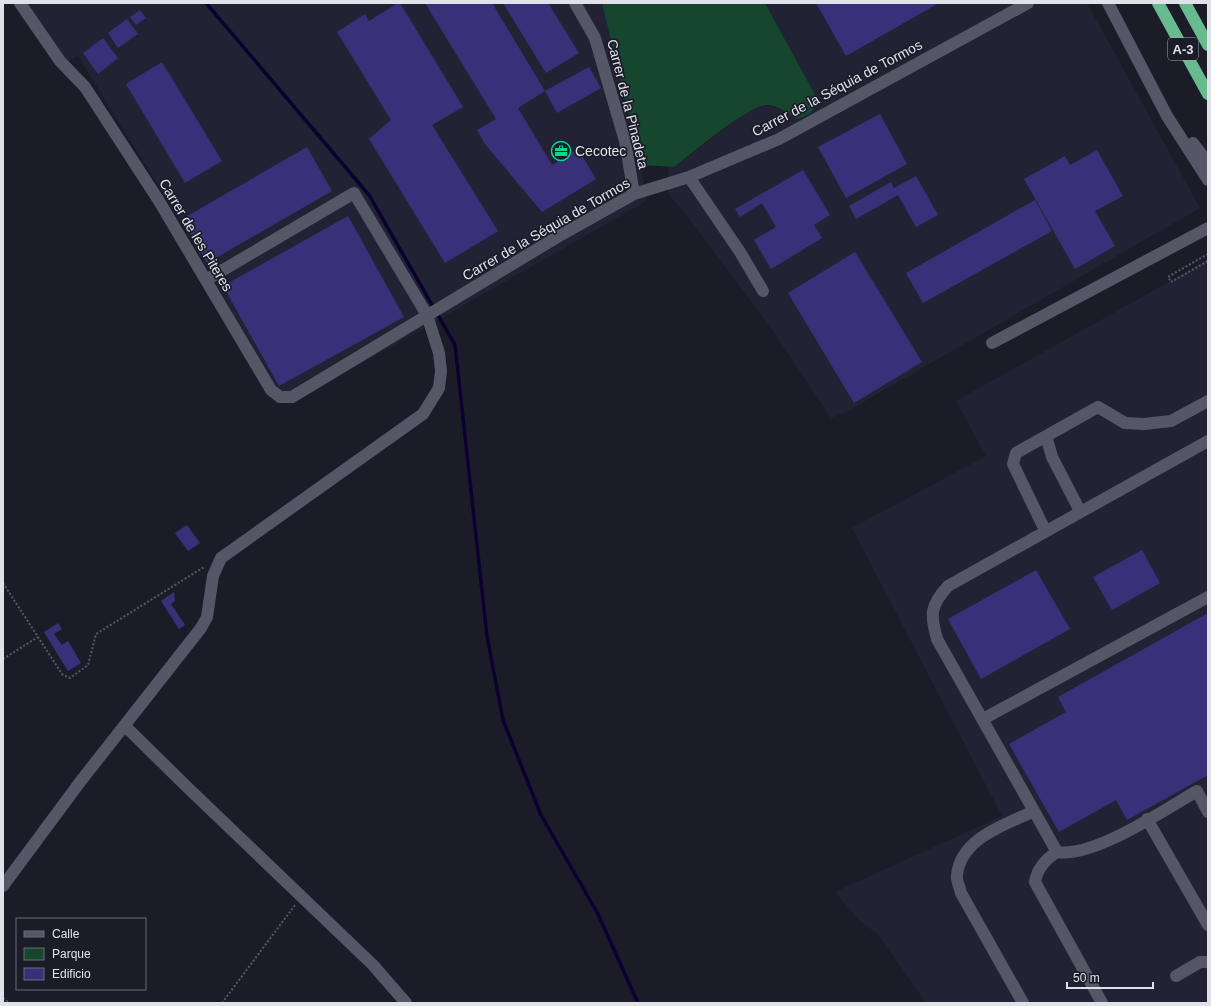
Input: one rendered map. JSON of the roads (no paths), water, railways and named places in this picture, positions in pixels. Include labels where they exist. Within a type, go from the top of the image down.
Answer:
[{"type":"highway","name":"A-3","points":[[1158,3],[1208,94]]},
{"type":"highway","name":"A-3","points":[[1185,3],[1208,45]]},
{"type":"street","name":"Carrer de les Piteres","points":[[20,3],[60,61],[85,87],[159,201],[271,390],[280,397]]},
{"type":"street","name":"Carrer de la Pinadeta","points":[[575,3],[595,38],[625,141],[634,194]]},
{"type":"street","name":"Carrer de la Séquia de Tormos","points":[[280,397],[292,396],[634,194],[690,177],[779,139],[1028,3]]},
{"type":"street","points":[[1108,3],[1168,116],[1208,180]]},
{"type":"street","points":[[1132,47],[1186,133],[1208,163]]},
{"type":"street","points":[[690,177],[740,252],[763,291]]},
{"type":"street","points":[[3,886],[80,782],[125,726],[207,617],[213,576],[222,558],[423,414],[439,388],[442,371],[439,354],[427,315],[354,193],[206,280]]},
{"type":"street","points":[[992,343],[1208,228]]},
{"type":"street","points":[[1045,530],[1013,464],[1016,453],[1098,407],[1125,423],[1144,424],[1172,421],[1208,401]]},
{"type":"street","points":[[1046,436],[1052,458],[1080,511]]},
{"type":"street","points":[[1057,852],[938,639],[932,619],[937,598],[948,586],[1045,530],[1208,441]]},
{"type":"street","points":[[983,719],[1208,597]]},
{"type":"street","points":[[125,726],[191,792],[373,965],[406,1003]]},
{"type":"street","points":[[1102,1003],[1035,882],[1037,874],[1048,858],[1057,852],[1066,854],[1103,843],[1197,791],[1208,812]]},
{"type":"street","points":[[1023,1003],[961,893],[957,876],[963,856],[976,840],[1034,811]]},
{"type":"street","points":[[1146,819],[1208,925]]},
{"type":"street","points":[[1176,976],[1200,962],[1208,962]]},
{"type":"waterway","points":[[206,3],[369,195],[455,345],[487,636],[503,720],[541,815],[598,914],[638,1003]]},
{"type":"place","name":"Cecotec","points":[[561,151]]}]
